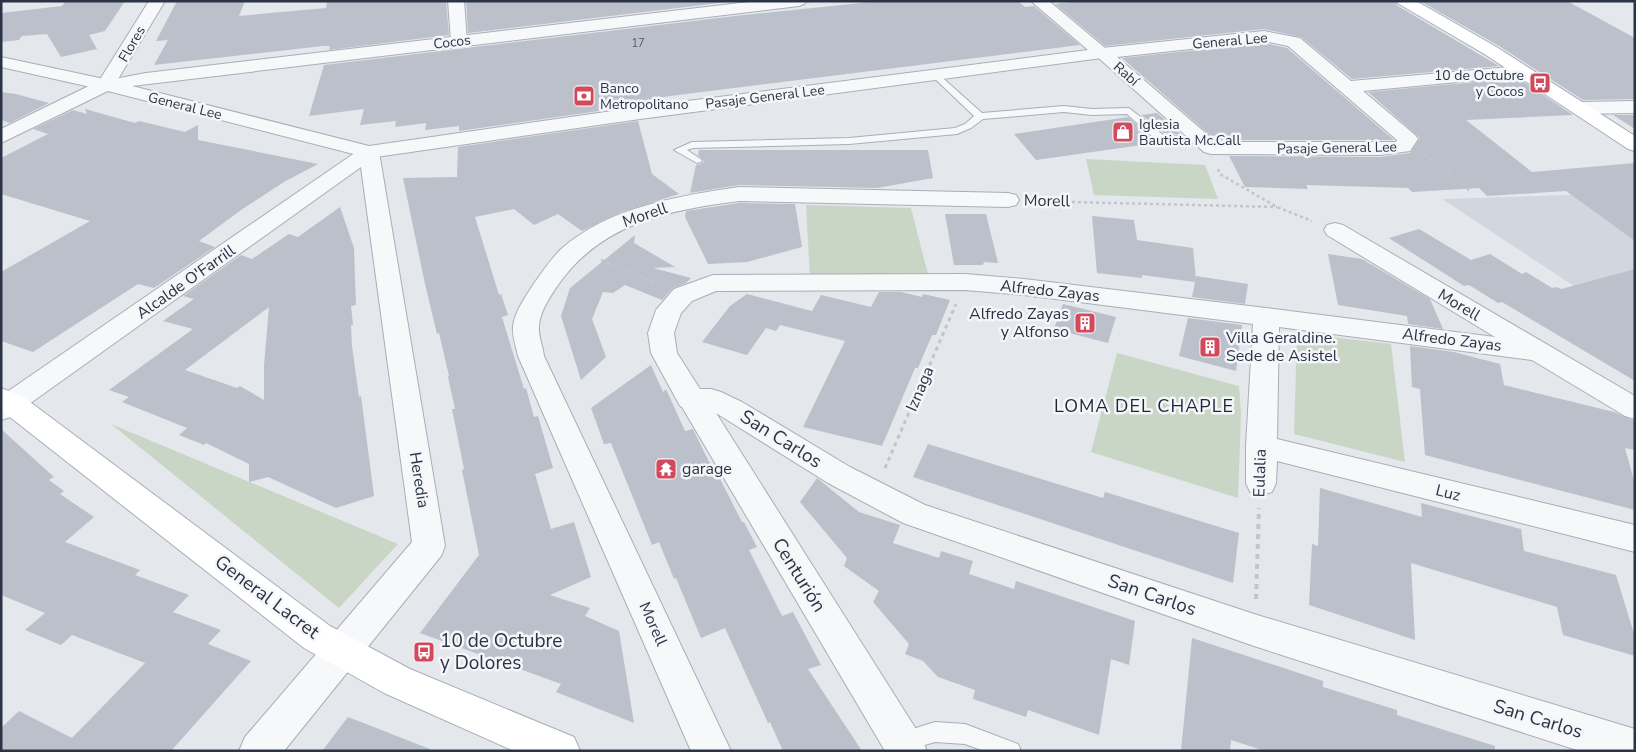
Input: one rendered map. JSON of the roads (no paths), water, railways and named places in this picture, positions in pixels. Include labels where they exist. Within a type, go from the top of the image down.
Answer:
[{"type":"main road","points":[[1404,1],[1438,19],[1635,145]]},
{"type":"main road","name":"General Lacret","points":[[5,404],[317,637],[397,681],[560,751]]},
{"type":"street","name":"Flores","points":[[106,85],[156,1]]},
{"type":"street","points":[[456,1],[459,41]]},
{"type":"street","name":"Cocos","points":[[106,85],[146,78],[459,41],[742,4],[799,1]]},
{"type":"street","name":"Rabí","points":[[1039,1],[1207,144]]},
{"type":"street","name":"General Lee","points":[[1102,53],[1264,36],[1294,42],[1346,87]]},
{"type":"street","name":"Pasaje General Lee","points":[[369,152],[650,112],[1102,53]]},
{"type":"street","name":"General Lee","points":[[1,62],[106,85],[369,152]]},
{"type":"street","points":[[1346,87],[1521,71]]},
{"type":"street","points":[[1,137],[106,85]]},
{"type":"street","name":"Pasaje General Lee","points":[[1207,144],[1380,150],[1403,147],[1408,139],[1346,87]]},
{"type":"street","points":[[1579,108],[1635,107]]},
{"type":"street","name":"Alcalde O'Farrill","points":[[5,404],[369,152]]},
{"type":"street","name":"Heredia","points":[[259,751],[429,546],[369,152]]},
{"type":"street","name":"Morell","points":[[711,751],[531,356],[526,325],[540,293],[575,249],[607,229],[644,214],[696,200],[739,194],[1008,200]]},
{"type":"street","name":"Morell","points":[[1335,230],[1635,410]]},
{"type":"street","name":"Alfredo Zayas","points":[[690,398],[664,353],[661,333],[669,310],[682,295],[714,283],[965,282],[1024,287],[1266,316],[1534,351]]},
{"type":"street","name":"Eulalia","points":[[1260,483],[1266,316]]},
{"type":"street","name":"San Carlos","points":[[690,398],[711,399],[732,408],[874,495],[914,514],[1254,630],[1635,749]]},
{"type":"street","name":"Centurión","points":[[690,398],[904,746]]},
{"type":"street","name":"Luz","points":[[1261,446],[1635,539]]},
{"type":"lane","points":[[936,75],[980,116]]},
{"type":"lane","points":[[697,160],[679,150],[692,145],[848,141],[957,131],[968,126],[980,116],[1064,108],[1092,112],[1129,111],[1160,138],[1207,144]]},
{"type":"lane","points":[[904,746],[935,732],[942,732],[965,734],[1011,751]]},
{"type":"place","name":"10 de Octubre y Cocos","points":[[1540,83]]},
{"type":"place","name":"Banco Metropolitano","points":[[584,96]]},
{"type":"place","name":"Iglesia Bautista Mc.Call","points":[[1123,132]]},
{"type":"place","name":"Alfredo Zayas y Alfonso","points":[[1085,323]]},
{"type":"place","name":"Villa Geraldine. Sede de Asistel","points":[[1210,347]]},
{"type":"place","name":"garage","points":[[666,469]]},
{"type":"place","name":"10 de Octubre y Dolores","points":[[424,652]]},
{"type":"district","name":"LOMA DEL CHAPLE","points":[[1144,406]]}]
